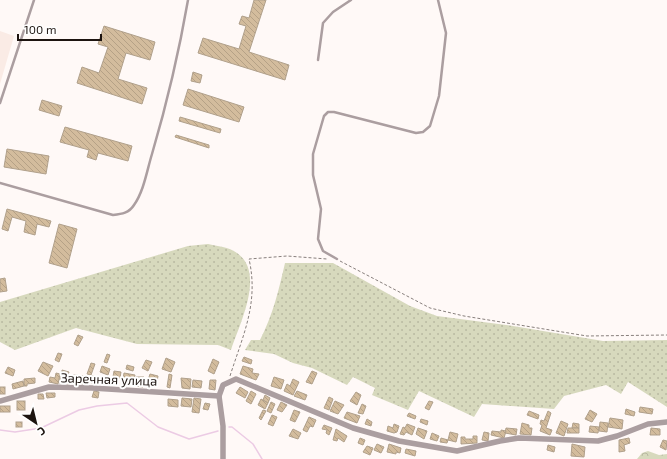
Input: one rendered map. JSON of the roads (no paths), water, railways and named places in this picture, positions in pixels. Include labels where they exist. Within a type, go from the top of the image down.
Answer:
[{"type":"street","points":[[223,459],[223,426],[219,396],[223,385],[228,381],[236,379],[322,416],[381,437],[457,451],[520,438],[598,440],[617,436],[648,424],[667,422]]},
{"type":"street","name":"Заречная улица","points":[[0,401],[49,387],[92,388],[219,396]]},
{"type":"lane","points":[[0,103],[34,0]]},
{"type":"lane","points":[[0,183],[113,215],[122,214],[129,211],[137,199],[144,181],[169,95],[188,0]]},
{"type":"lane","points":[[318,60],[323,23],[333,12],[351,0]]},
{"type":"lane","points":[[337,259],[323,251],[318,238],[321,209],[313,174],[313,154],[324,116],[328,112],[334,112],[416,133],[423,132],[430,126],[438,96],[445,54],[445,28],[438,0]]},
{"type":"waterway","points":[[0,430],[15,432],[41,428],[79,410],[97,406],[127,403],[158,427],[189,439],[218,431]]},
{"type":"waterway","points":[[229,427],[232,427],[253,444],[262,459]]}]
